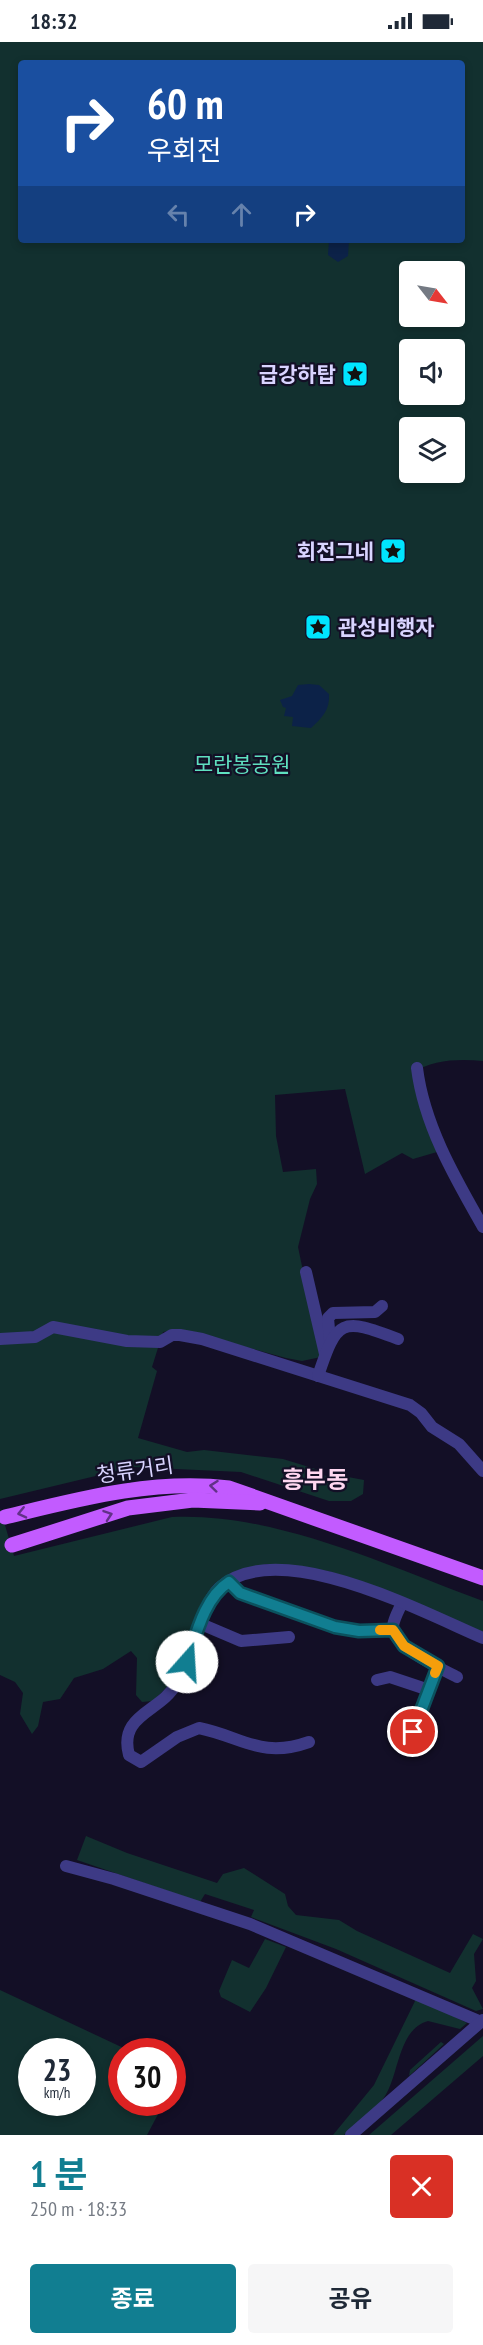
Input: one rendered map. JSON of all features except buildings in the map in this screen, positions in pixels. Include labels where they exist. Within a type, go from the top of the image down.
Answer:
[{"type":"main road","name":"청류거리","points":[[5,1517],[124,1490],[193,1484],[229,1488],[483,1578]]},
{"type":"main road","name":"청류거리","points":[[12,1545],[128,1508],[164,1502],[193,1500],[269,1503]]},
{"type":"street","points":[[417,1068],[419,1083],[440,1146],[483,1227]]},
{"type":"street","points":[[306,1272],[325,1355]]},
{"type":"street","points":[[330,1340],[327,1327],[328,1318],[333,1313],[375,1312],[382,1306]]},
{"type":"street","points":[[318,1376],[330,1340],[338,1329],[354,1325],[398,1340]]},
{"type":"street","points":[[0,1339],[35,1337],[53,1327],[127,1341],[154,1343],[180,1335],[202,1339],[410,1405],[421,1413],[432,1427],[459,1444],[483,1471]]},
{"type":"street","points":[[309,1742],[292,1748],[275,1750],[244,1744],[199,1728],[177,1737],[146,1761],[141,1762],[129,1755],[127,1737],[135,1722],[174,1688],[187,1662],[210,1600],[220,1588],[229,1582],[258,1571],[304,1572],[339,1578],[483,1638]]},
{"type":"street","points":[[229,1582],[240,1593],[335,1627],[359,1631],[393,1630]]},
{"type":"street","points":[[393,1630],[402,1603]]},
{"type":"street","points":[[201,1624],[241,1641],[289,1637]]},
{"type":"street","points":[[393,1630],[404,1646],[457,1677]]},
{"type":"street","points":[[402,1748],[413,1732],[438,1666]]},
{"type":"street","points":[[377,1680],[390,1677],[429,1690]]},
{"type":"street","points":[[66,1866],[114,1879],[250,1924],[482,2021],[351,2135]]},
{"type":"green space","name":"모란봉공원","points":[[0,42],[483,42],[483,1061],[456,1060],[437,1063],[413,1073],[437,1152],[413,1159],[402,1153],[365,1174],[345,1089],[275,1095],[276,1136],[283,1172],[316,1169],[317,1184],[310,1199],[298,1247],[321,1357],[302,1361],[179,1329],[163,1332],[152,1367],[157,1371],[138,1438],[187,1452],[204,1450],[283,1459],[322,1471],[322,1474],[338,1482],[348,1477],[364,1480],[363,1494],[351,1501],[329,1501],[241,1472],[133,1467],[0,1499]]},
{"type":"green space","points":[[0,1508],[14,1556],[172,1517],[211,1518],[250,1523],[290,1532],[370,1558],[483,1601],[483,1633],[366,1583],[328,1571],[266,1564],[227,1578],[187,1645],[170,1684],[153,1701],[142,1702],[136,1695],[137,1658],[131,1651],[103,1669],[74,1678],[60,1699],[43,1702],[38,1726],[32,1734],[20,1714],[23,1693],[15,1682],[0,1675]]},
{"type":"green space","points":[[86,1836],[127,1853],[217,1883],[223,1874],[244,1868],[285,1894],[288,1906],[296,1915],[339,1920],[357,1931],[450,1973],[473,1934],[483,1939],[474,1954],[476,1981],[472,1988],[483,2009],[476,2011],[336,1949],[251,1917],[254,1910],[205,1894],[200,1902],[77,1860]]},
{"type":"green space","points":[[265,1939],[286,1947],[266,1988],[250,2012],[221,1997],[219,1991],[232,1960],[249,1968]]},
{"type":"green space","points":[[0,1990],[108,2041],[108,2116],[157,2116],[147,2135],[0,2135]]},
{"type":"green space","points":[[417,1997],[467,2023],[460,2029],[428,2021],[418,2026],[405,2043],[385,2096],[372,2111],[344,2135],[333,2135],[374,2085]]},
{"type":"green space","points":[[483,2036],[483,2056],[391,2135],[369,2135]]},
{"type":"green space","points":[[441,2042],[444,2044],[409,2076],[410,2070]]},
{"type":"water","points":[[329,243],[349,243],[348,256],[338,262],[328,255]]},
{"type":"water","points":[[298,685],[319,685],[329,694],[327,709],[311,728],[292,726],[293,717],[284,716],[286,708],[280,700],[292,696]]},
{"type":"slow traffic","points":[[380,1630],[393,1630],[404,1646],[438,1666],[435,1673]]},
{"type":"place","name":"급강하탑","points":[[355,374]]},
{"type":"place","name":"회전그네","points":[[393,551]]},
{"type":"place","name":"관성비행자","points":[[318,627]]},
{"type":"district","name":"흥부동","points":[[315,1479]]},
{"type":"route","points":[[187,1662],[210,1600],[220,1588],[229,1582],[240,1593],[335,1627],[359,1631],[393,1630],[404,1646],[438,1666],[413,1732]]}]
